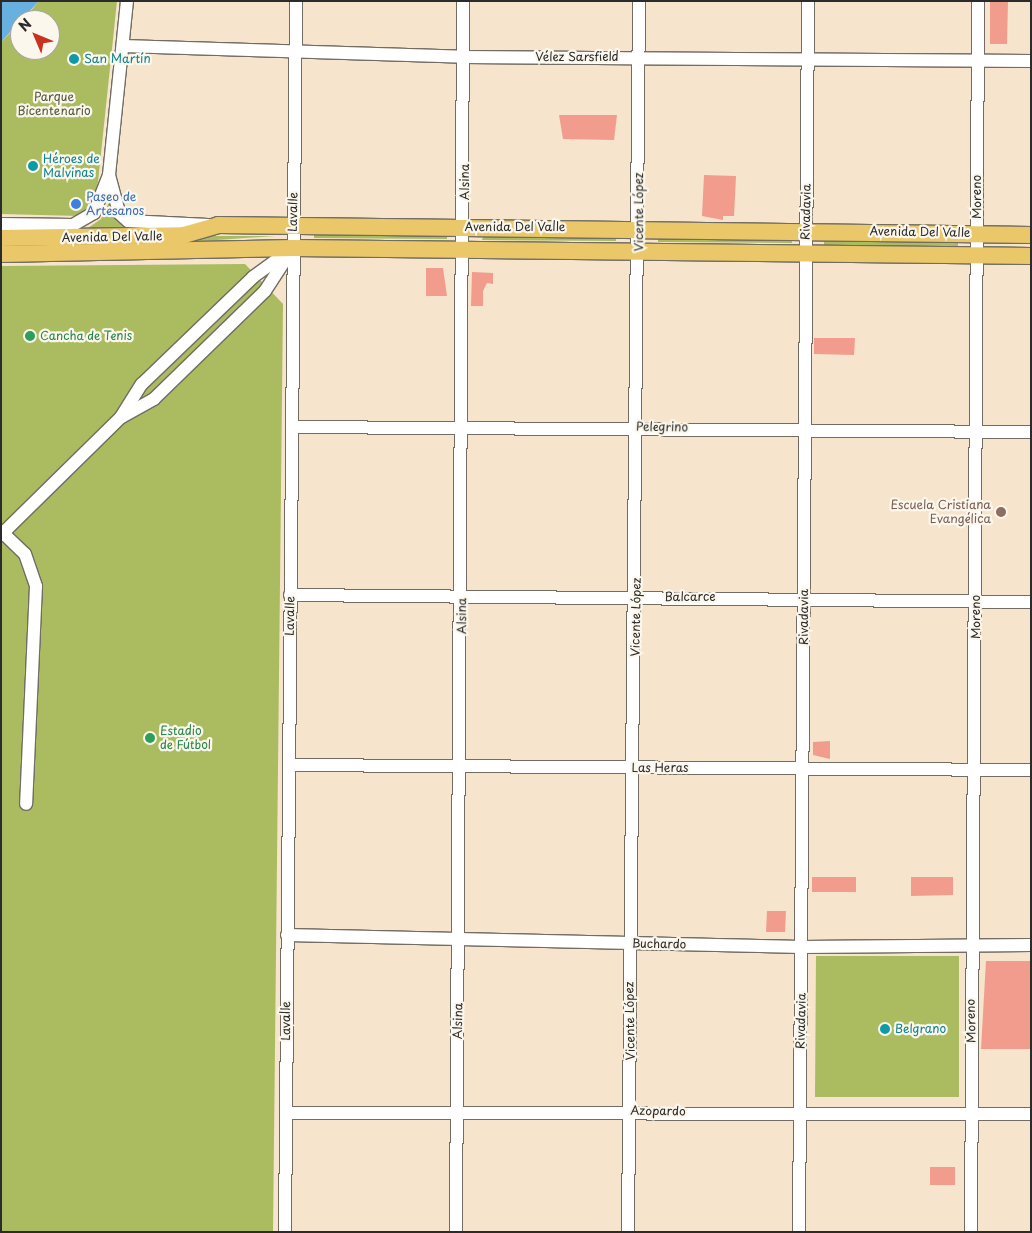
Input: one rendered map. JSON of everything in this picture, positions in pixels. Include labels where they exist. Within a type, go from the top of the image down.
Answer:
[{"type":"main road","name":"Avenida Del Valle","points":[[1,238],[184,235],[218,225],[640,228],[1031,235]]},
{"type":"main road","name":"Avenida Del Valle","points":[[1,254],[293,248],[640,250],[1031,256]]},
{"type":"street","points":[[127,1],[109,174],[119,212],[128,221],[218,225]]},
{"type":"street","name":"Lavalle","points":[[285,1232],[296,1]]},
{"type":"street","name":"Alsina","points":[[456,1232],[465,249],[464,1]]},
{"type":"street","name":"Vicente López","points":[[628,1232],[631,1110],[628,944],[635,768],[637,596],[640,250],[639,1]]},
{"type":"street","name":"Rivadavia","points":[[799,1232],[808,1]]},
{"type":"street","name":"Moreno","points":[[971,1232],[970,946],[976,602],[975,431],[978,1]]},
{"type":"street","name":"Vélez Sarsfield","points":[[123,46],[296,54],[464,57],[638,56],[807,60],[1031,61]]},
{"type":"street","name":"Avenida Del Valle","points":[[1,224],[73,224],[87,220],[109,174]]},
{"type":"street","points":[[121,417],[154,399],[258,298],[293,248]]},
{"type":"street","points":[[26,804],[36,586],[25,554],[2,533],[121,417],[142,384],[253,277],[293,248]]},
{"type":"street","name":"Pelegrino","points":[[293,427],[638,427],[1031,432]]},
{"type":"street","name":"Balcarce","points":[[290,595],[804,597],[1031,602]]},
{"type":"street","name":"Las Heras","points":[[289,765],[1031,770]]},
{"type":"street","name":"Buchardo","points":[[287,935],[459,936],[628,944],[802,947],[1031,945]]},
{"type":"street","name":"Azopardo","points":[[286,1112],[631,1110],[1031,1114]]},
{"type":"green space","name":"Parque Bicentenario","points":[[39,1],[117,1],[98,182],[92,208],[80,216],[1,214],[1,42],[10,33],[10,60],[60,60],[60,10],[31,10]]},
{"type":"green space","points":[[112,196],[117,219],[129,229],[85,230],[101,219]]},
{"type":"green space","points":[[314,235],[447,236],[447,239],[314,238]]},
{"type":"green space","points":[[210,236],[275,236],[103,248],[103,245]]},
{"type":"green space","points":[[483,237],[616,238],[616,241],[482,240]]},
{"type":"green space","points":[[658,239],[792,239],[792,243],[658,242]]},
{"type":"green space","points":[[824,241],[958,242],[958,246],[824,245]]},
{"type":"green space","points":[[245,264],[283,304],[273,1232],[1,1232],[1,266]]},
{"type":"green space","points":[[816,956],[959,956],[959,1097],[815,1097]]},
{"type":"water","points":[[1,1],[39,1],[31,10],[10,10],[10,32],[1,42]]},
{"type":"building","points":[[990,1],[1008,1],[1007,44],[990,44]]},
{"type":"building","points":[[559,115],[617,115],[614,140],[563,139]]},
{"type":"building","points":[[704,175],[736,176],[734,216],[723,216],[723,220],[702,216]]},
{"type":"building","points":[[426,268],[443,268],[447,296],[426,296]]},
{"type":"building","points":[[472,272],[493,273],[493,284],[487,283],[483,291],[483,306],[471,306]]},
{"type":"building","points":[[814,338],[855,338],[854,355],[814,354]]},
{"type":"building","points":[[830,741],[830,759],[813,755],[813,742]]},
{"type":"building","points":[[812,877],[856,877],[856,892],[812,892]]},
{"type":"building","points":[[911,877],[953,877],[953,895],[911,896]]},
{"type":"building","points":[[767,911],[786,911],[785,932],[766,932]]},
{"type":"building","points":[[986,961],[1031,961],[1031,1049],[981,1049]]},
{"type":"building","points":[[930,1167],[955,1167],[955,1185],[930,1185]]},
{"type":"place","name":"San Martín","points":[[74,59]]},
{"type":"place","name":"Héroes de Malvinas","points":[[33,166]]},
{"type":"place","name":"Paseo de Artesanos","points":[[76,204]]},
{"type":"place","name":"Cancha de Tenis","points":[[30,336]]},
{"type":"place","name":"Escuela Cristiana Evangélica","points":[[1001,512]]},
{"type":"place","name":"Estadio de Fútbol","points":[[150,738]]},
{"type":"place","name":"Belgrano","points":[[885,1029]]}]
